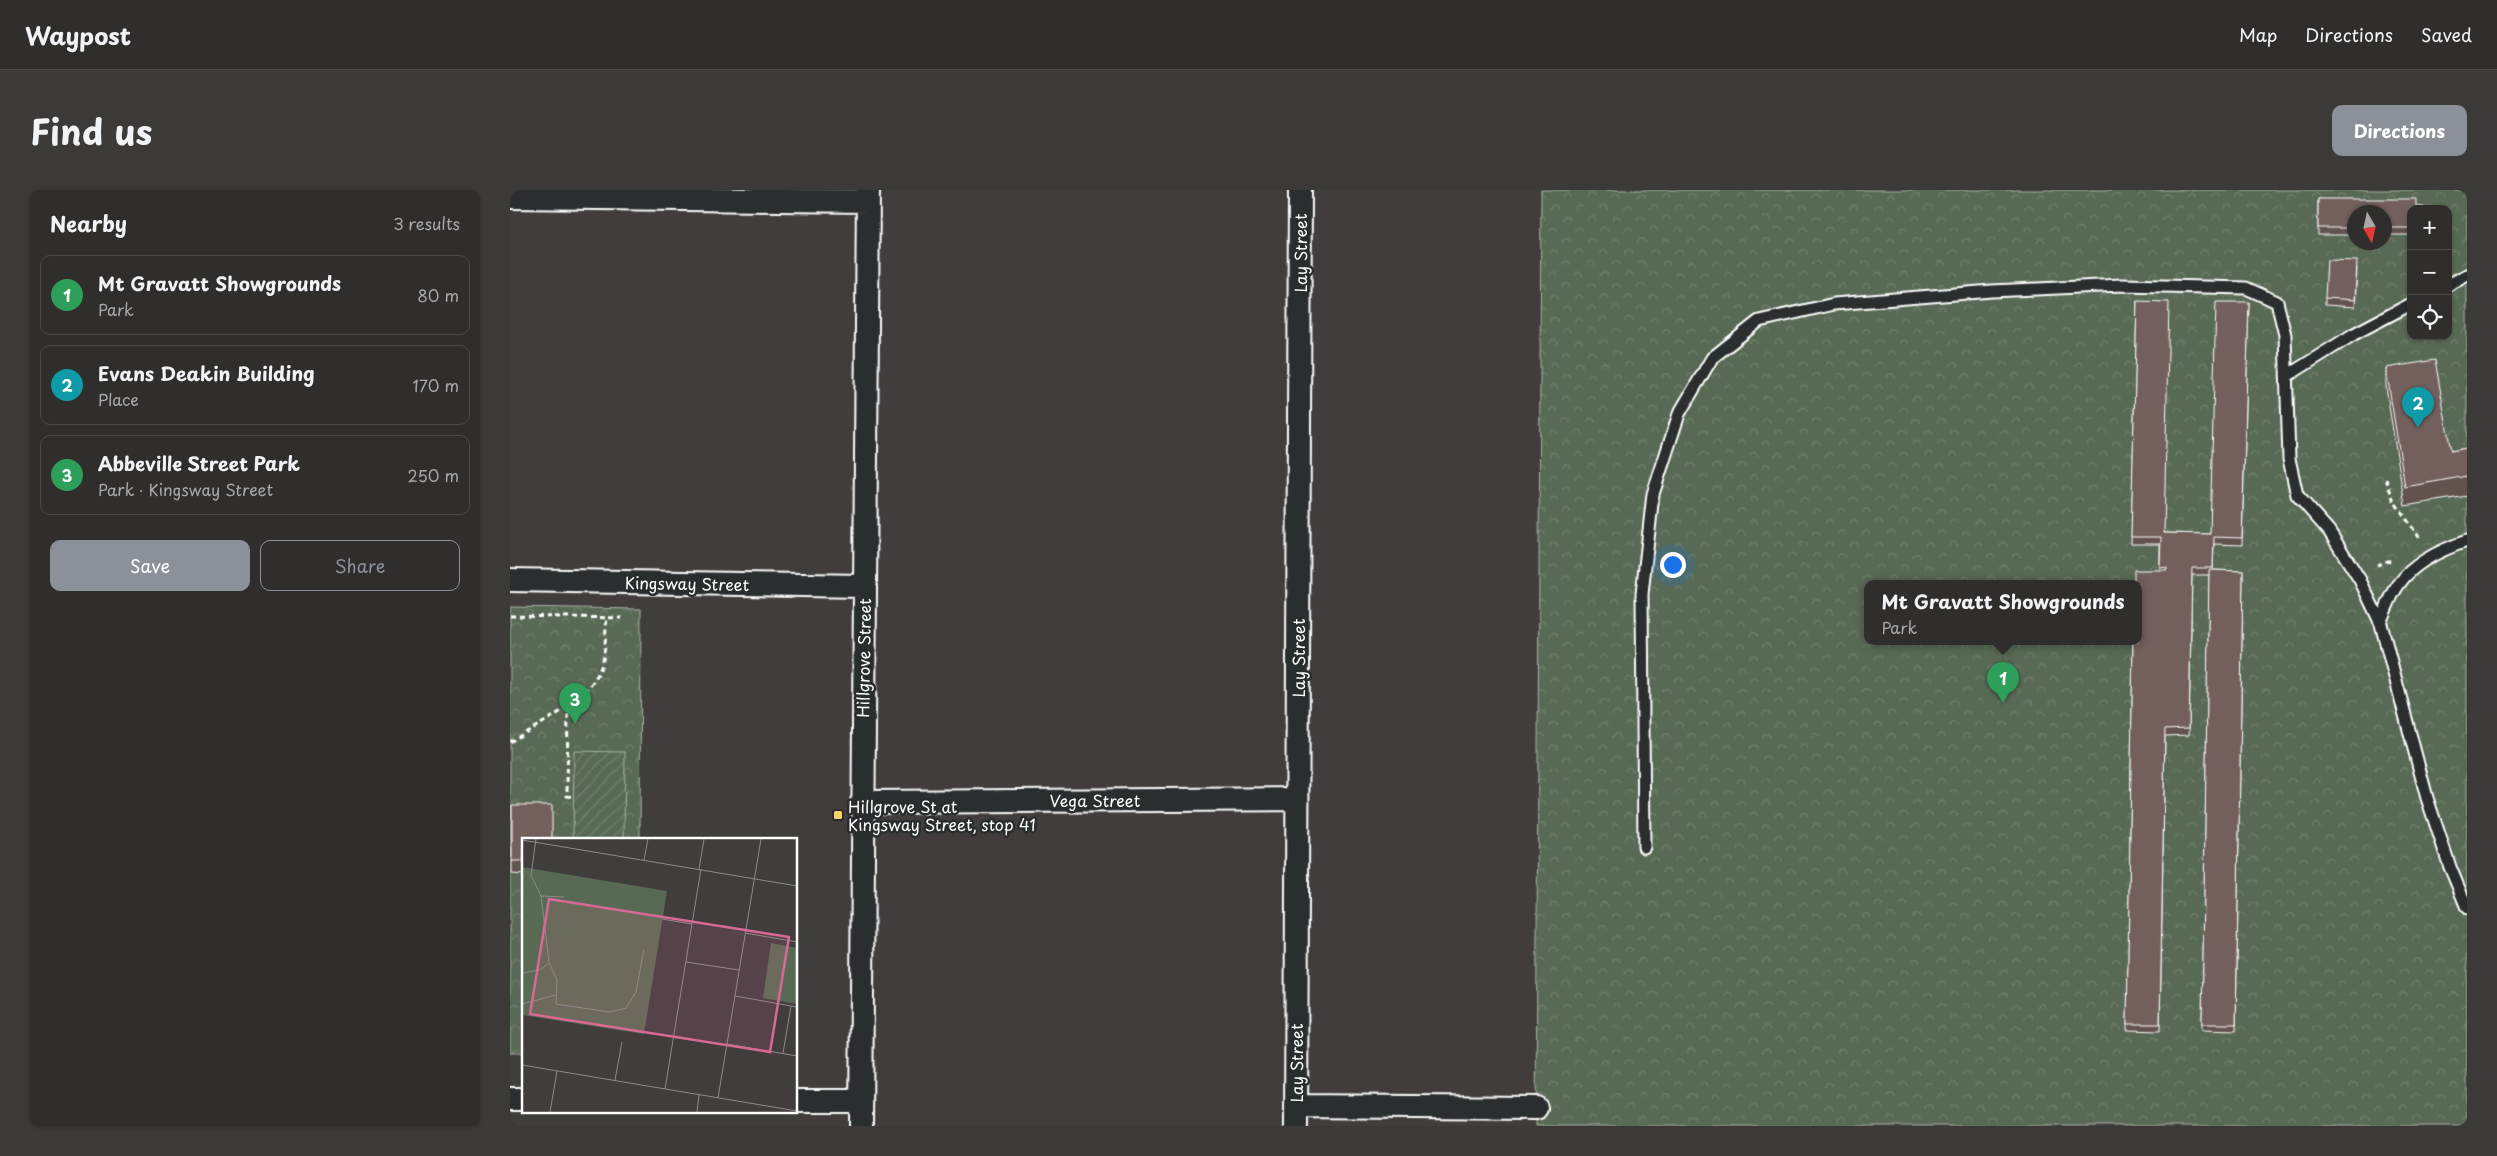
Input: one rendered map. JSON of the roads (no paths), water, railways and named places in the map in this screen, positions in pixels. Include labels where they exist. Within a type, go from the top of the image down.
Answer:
[{"type":"street","name":"Lay Street","points":[[1296,1116],[1300,190]]},
{"type":"street","points":[[510,197],[868,196]]},
{"type":"street","name":"Hillgrove Street","points":[[861,1126],[868,196]]},
{"type":"street","name":"Kingsway Street","points":[[510,580],[864,586]]},
{"type":"street","name":"Vega Street","points":[[862,802],[1297,799]]},
{"type":"street","points":[[798,1101],[861,1101]]},
{"type":"street","points":[[1296,1116],[1536,1108]]},
{"type":"lane","points":[[2452,283],[2467,275]]},
{"type":"lane","points":[[1644,847],[1642,594],[1653,494],[1679,414],[1712,358],[1759,321],[1834,304],[1992,291],[2122,285],[2246,288],[2277,302],[2285,335],[2289,459],[2297,495],[2329,531],[2360,580],[2380,622],[2427,798],[2450,867],[2467,908]]},
{"type":"lane","points":[[2287,376],[2354,334],[2407,306]]},
{"type":"lane","points":[[2380,622],[2399,584],[2410,572],[2447,547],[2467,541]]},
{"type":"place","name":"Evans Deakin Building","points":[[2418,428]]},
{"type":"place","name":"Mt Gravatt Showgrounds","points":[[2003,703]]},
{"type":"place","name":"Abbeville Street Park","points":[[575,724]]},
{"type":"place","name":"Hillgrove St at Kingsway Street, stop 41","points":[[838,815]]}]
